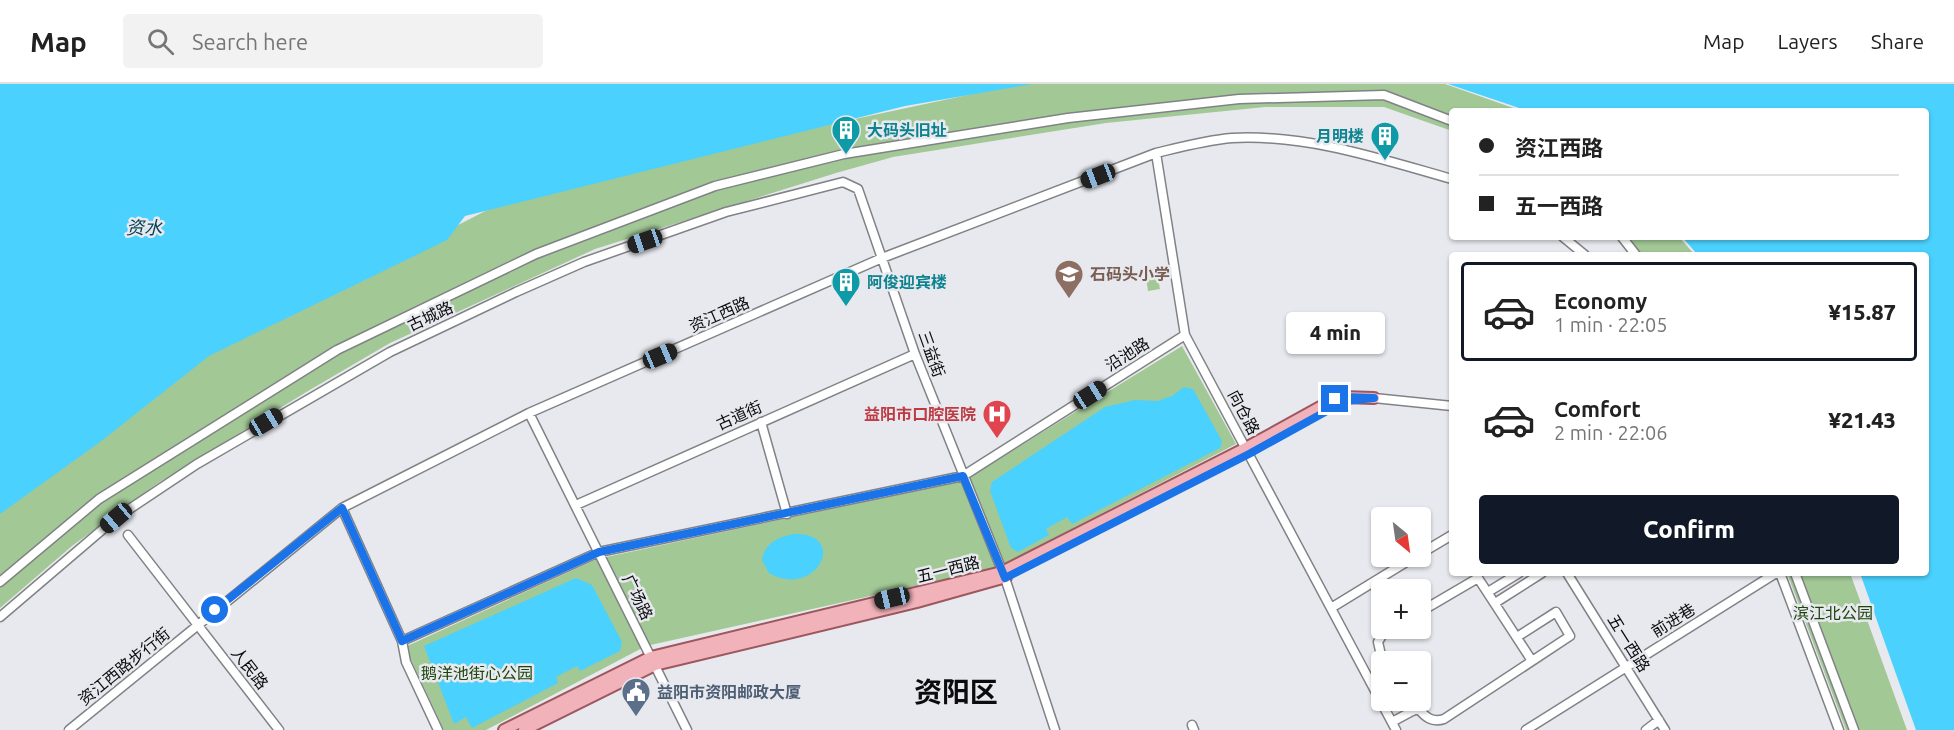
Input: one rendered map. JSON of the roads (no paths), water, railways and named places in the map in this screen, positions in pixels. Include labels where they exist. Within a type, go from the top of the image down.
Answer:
[{"type":"main road","name":"五一西路","points":[[504,730],[653,661],[1003,575],[1248,451],[1335,399],[1342,397],[1374,398]]},
{"type":"main road","points":[[524,730],[653,661]]},
{"type":"street","points":[[0,582],[99,499],[337,350],[536,254],[715,186],[844,154],[1068,118],[1239,99],[1384,95],[1449,120]]},
{"type":"street","name":"资江西路","points":[[197,624],[342,508],[529,413],[882,258],[1156,153],[1202,142],[1257,137],[1301,141],[1449,178]]},
{"type":"street","name":"向仓路","points":[[1156,153],[1185,335],[1394,726]]},
{"type":"street","name":"古城路","points":[[0,616],[116,518],[197,464],[390,352],[584,262],[726,212],[843,182],[858,189],[882,258]]},
{"type":"street","points":[[1567,240],[1581,252]]},
{"type":"street","points":[[1624,240],[1634,252]]},
{"type":"street","name":"三益街","points":[[882,258],[915,354],[1003,575],[1055,730]]},
{"type":"street","name":"沿池路","points":[[402,641],[599,552],[963,476],[1185,335]]},
{"type":"street","name":"古道街","points":[[576,505],[915,354]]},
{"type":"street","name":"五一西路","points":[[1374,398],[1449,406]]},
{"type":"street","name":"广场路","points":[[529,413],[687,730]]},
{"type":"street","points":[[761,422],[787,514]]},
{"type":"street","points":[[342,508],[402,641],[406,662],[438,730]]},
{"type":"street","name":"人民路","points":[[128,535],[279,730]]},
{"type":"street","points":[[1431,547],[1449,537]]},
{"type":"street","points":[[1331,609],[1398,567]]},
{"type":"street","points":[[1488,592],[1514,576]]},
{"type":"street","points":[[1495,603],[1537,576]]},
{"type":"street","name":"五一西路","points":[[1569,576],[1665,730]]},
{"type":"street","name":"前进巷","points":[[1526,730],[1773,576]]},
{"type":"street","points":[[1779,576],[1839,730]]},
{"type":"street","points":[[1796,576],[1854,730]]},
{"type":"street","points":[[1431,606],[1478,578],[1532,660]]},
{"type":"street","points":[[1420,711],[1432,721],[1444,719],[1570,636],[1556,612],[1517,637]]},
{"type":"street","name":"资江西路步行街","points":[[69,730],[197,624]]},
{"type":"street","points":[[1394,726],[1413,711]]},
{"type":"street","points":[[1646,730],[1659,720]]},
{"type":"water","name":"资水","points":[[0,84],[1032,84],[905,106],[465,216],[447,240],[209,356],[100,442],[0,514]]},
{"type":"water","points":[[1448,84],[1954,84],[1954,730],[1916,730],[1861,576],[1929,576],[1929,252],[1695,252],[1685,240],[1929,240],[1929,108],[1519,108]]},
{"type":"water","points":[[1184,387],[1193,389],[1222,441],[1220,448],[1072,524],[1067,517],[1046,529],[1049,535],[1018,552],[1011,548],[990,491],[992,482],[1105,407],[1135,400],[1157,401],[1172,396]]},
{"type":"water","points":[[794,534],[811,536],[820,543],[823,553],[820,563],[812,572],[801,578],[786,579],[769,573],[762,560],[766,549],[778,539]]},
{"type":"water","points":[[576,578],[592,585],[622,642],[620,651],[580,671],[577,666],[556,677],[558,683],[472,728],[466,717],[454,724],[424,646]]},
{"type":"place","name":"大码头旧址","points":[[846,156]]},
{"type":"place","name":"月明楼","points":[[1385,162]]},
{"type":"place","name":"石码头小学","points":[[1069,300]]},
{"type":"place","name":"阿俊迎宾楼","points":[[846,308]]},
{"type":"place","name":"益阳市口腔医院","points":[[997,440]]},
{"type":"place","name":"益阳市资阳邮政大厦","points":[[636,718]]},
{"type":"district","name":"资阳区","points":[[956,692]]},
{"type":"park label","name":"滨江北公园","points":[[1833,613]]},
{"type":"park label","name":"鹅洋池街心公园","points":[[477,673]]}]
